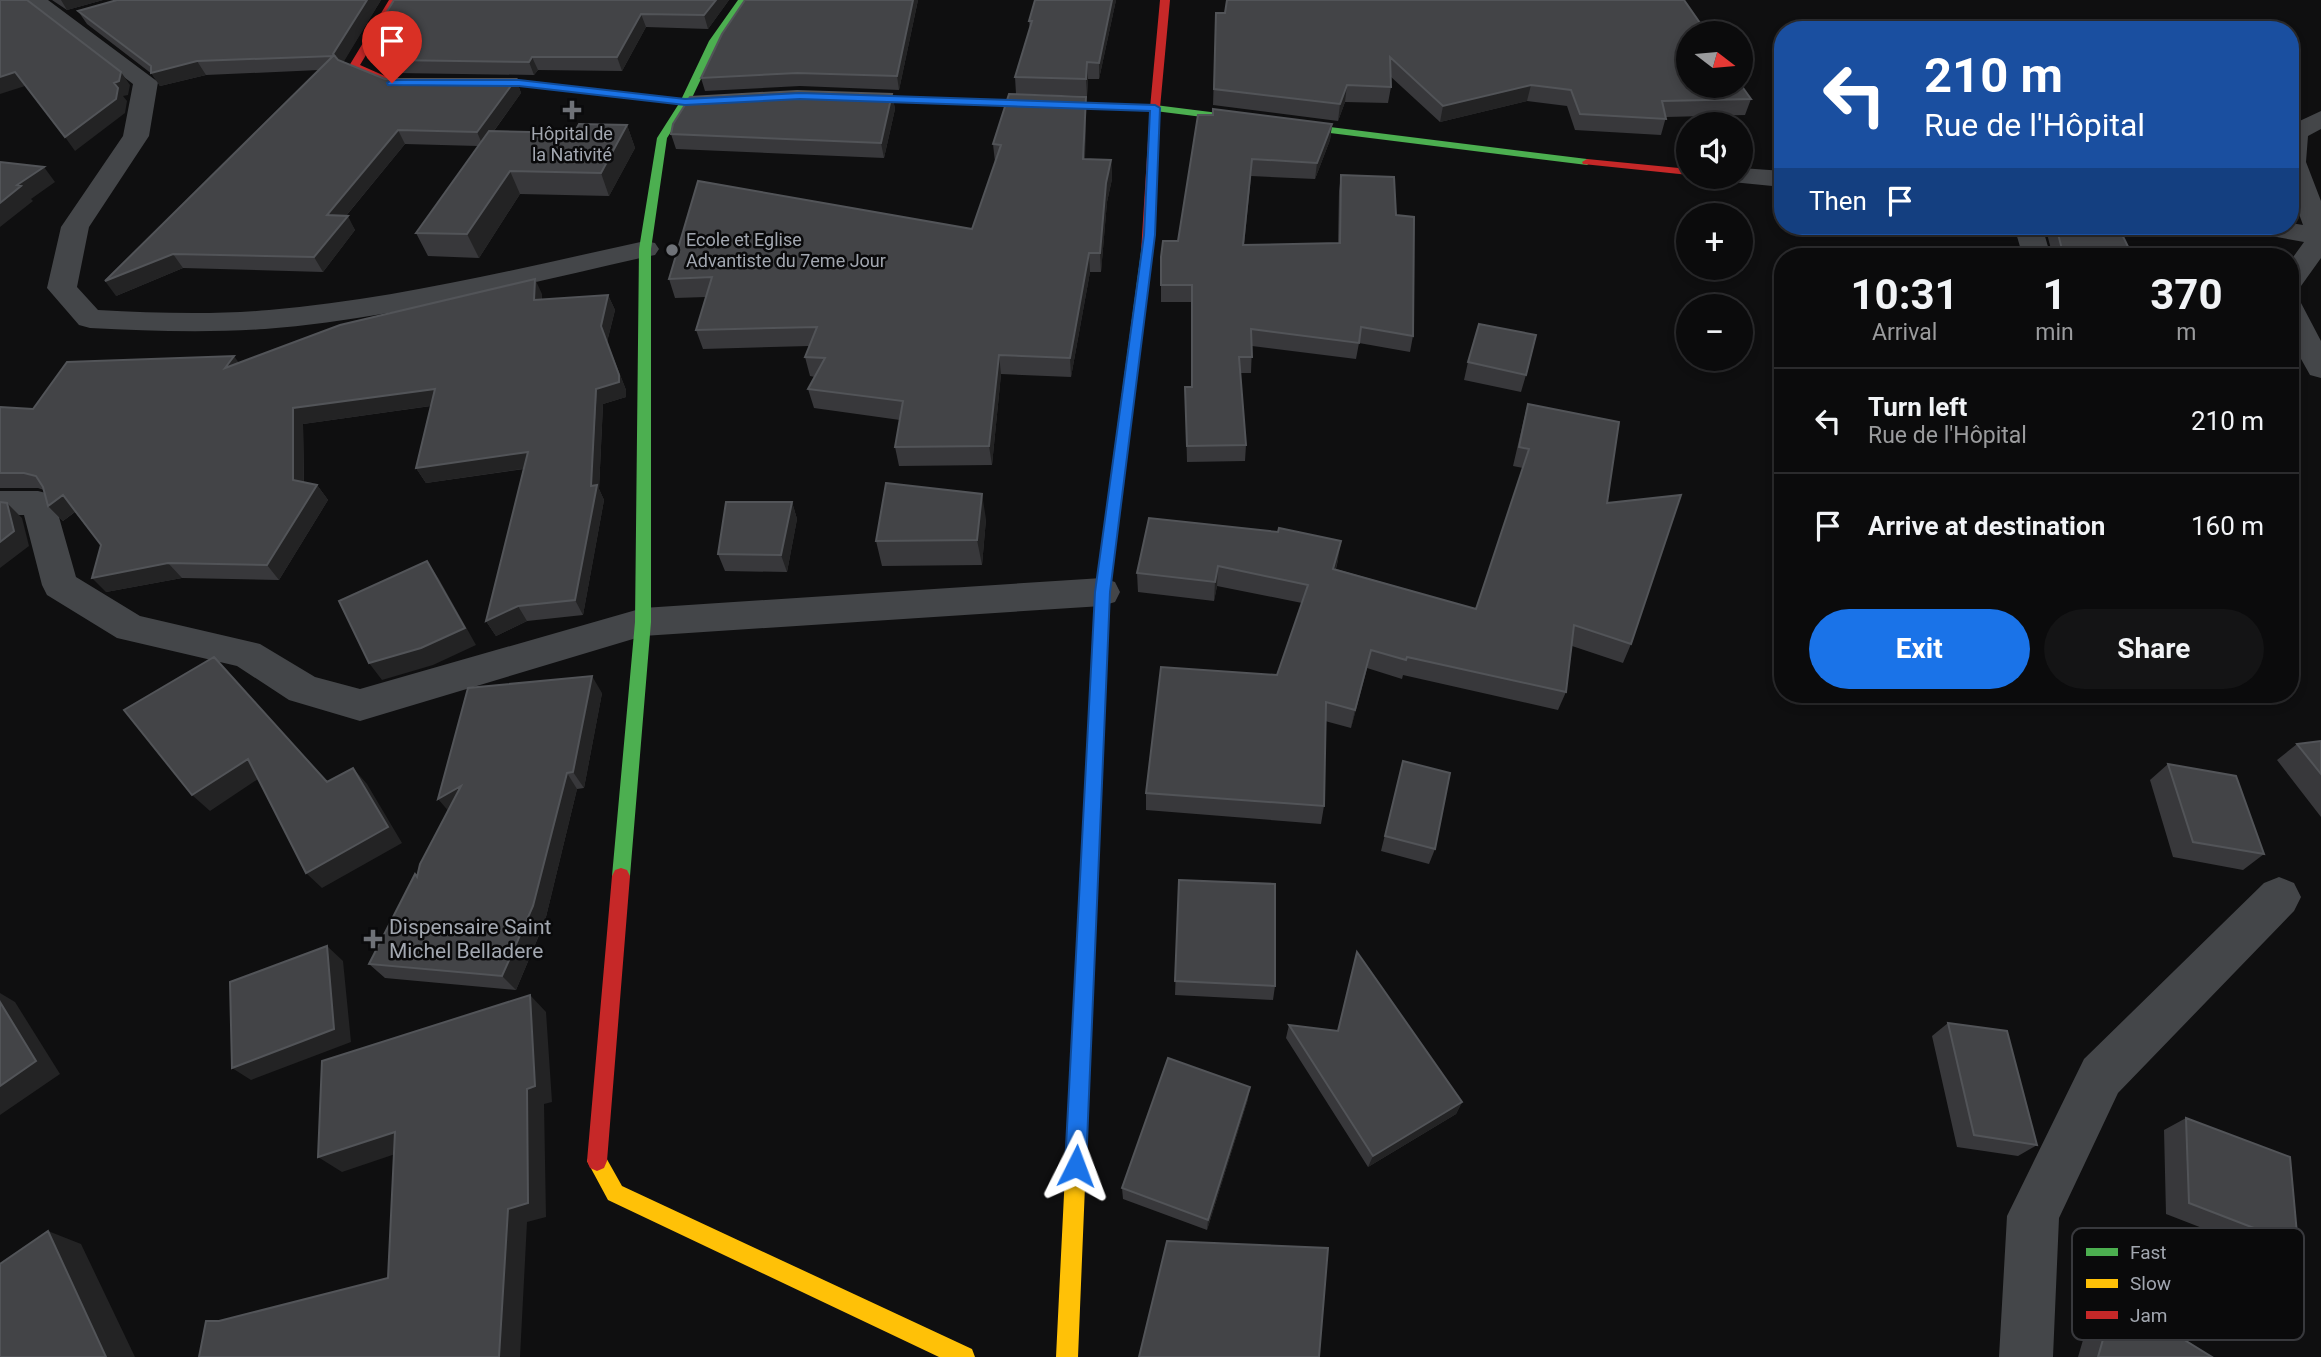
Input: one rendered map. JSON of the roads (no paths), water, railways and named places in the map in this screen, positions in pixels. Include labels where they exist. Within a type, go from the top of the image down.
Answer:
[{"type":"street","points":[[34,0],[76,18],[146,82],[136,136],[75,227],[62,288],[90,319],[170,323],[288,318],[418,299],[645,249]]},
{"type":"street","points":[[394,0],[354,66],[392,83],[417,83]]},
{"type":"street","points":[[743,0],[714,41],[685,102],[662,138],[645,249],[643,622],[596,1159],[615,1193],[964,1357]]},
{"type":"street","points":[[1066,1357],[1102,592],[1149,235],[1155,108],[1165,0]]},
{"type":"street","points":[[443,83],[519,83],[685,102],[723,100]]},
{"type":"street","points":[[826,97],[1155,108],[1615,166],[1676,171]]},
{"type":"street","points":[[2299,130],[2321,119]]},
{"type":"street","points":[[1753,177],[1774,178]]},
{"type":"street","points":[[2299,178],[2321,238]]},
{"type":"street","points":[[2299,234],[2321,238]]},
{"type":"street","points":[[2299,269],[2321,238]]},
{"type":"street","points":[[2299,329],[2321,368]]},
{"type":"street","points":[[0,503],[38,503],[60,585],[130,628],[247,654],[303,689],[360,705],[643,622],[1102,592]]},
{"type":"street","points":[[2026,1357],[2033,1216],[2101,1076],[2279,897]]},
{"type":"place","name":"Hôpital de la Nativité","points":[[572,110]]},
{"type":"place","name":"Ecole et Eglise Advantiste du 7eme Jour","points":[[672,250]]},
{"type":"place","name":"Dispensaire Saint Michel Belladere","points":[[373,939]]}]
